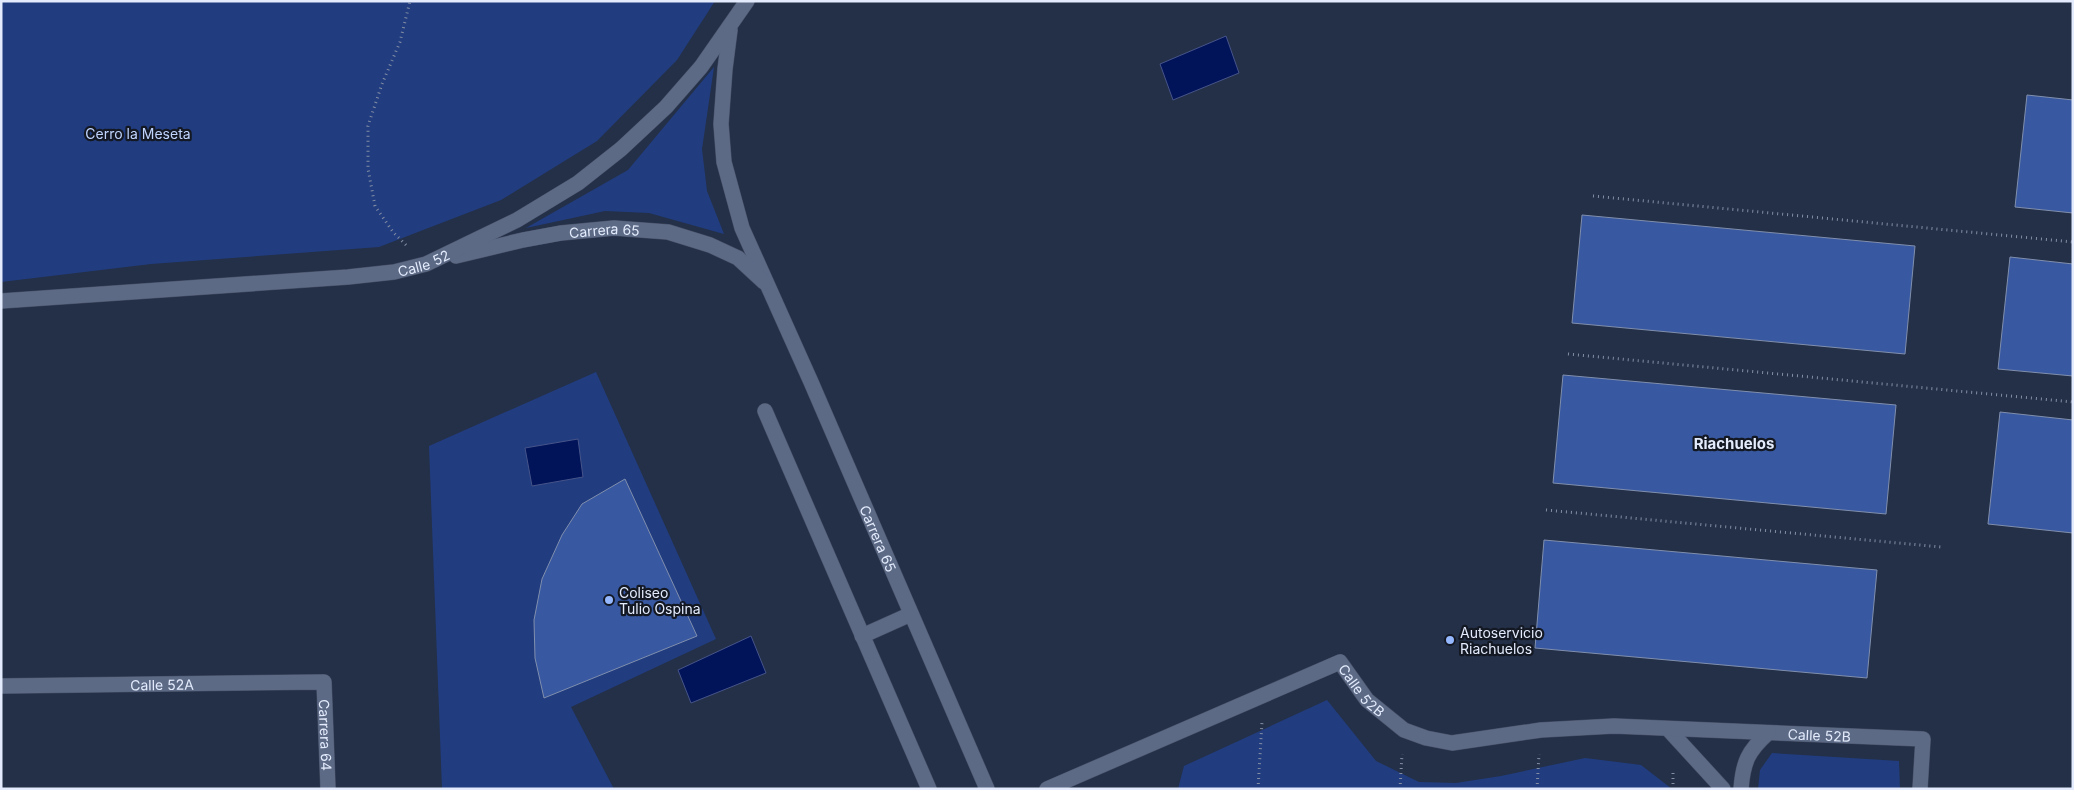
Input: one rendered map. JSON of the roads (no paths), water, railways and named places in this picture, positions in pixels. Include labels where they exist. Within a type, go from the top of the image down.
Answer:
[{"type":"street","name":"Calle 52","points":[[1,301],[348,277],[394,272],[426,264],[517,220],[578,183],[621,149],[666,106],[701,67],[747,1]]},
{"type":"street","name":"Carrera 65","points":[[730,27],[724,69],[721,124],[724,162],[742,228],[770,287],[987,789]]},
{"type":"street","name":"Carrera 65","points":[[426,264],[523,240],[561,233],[614,228],[668,232],[710,245],[738,258],[770,287]]},
{"type":"street","points":[[765,412],[929,789]]},
{"type":"street","points":[[862,636],[911,614]]},
{"type":"street","name":"Calle 52B","points":[[1048,789],[1340,662],[1368,700],[1404,730],[1426,738],[1452,743],[1541,730],[1614,726],[1923,739],[1920,789]]},
{"type":"street","name":"Calle 52A","points":[[1,686],[324,682]]},
{"type":"street","name":"Carrera 64","points":[[324,682],[328,789]]},
{"type":"street","points":[[1668,729],[1723,789]]},
{"type":"street","points":[[1741,789],[1744,765],[1752,747],[1768,733]]},
{"type":"place","name":"Coliseo Tulio Ospina","points":[[609,600]]},
{"type":"place","name":"Autoservicio Riachuelos","points":[[1450,640]]},
{"type":"district","name":"Riachuelos","points":[[1734,443]]},
{"type":"park label","name":"Cerro la Meseta","points":[[138,133]]}]
